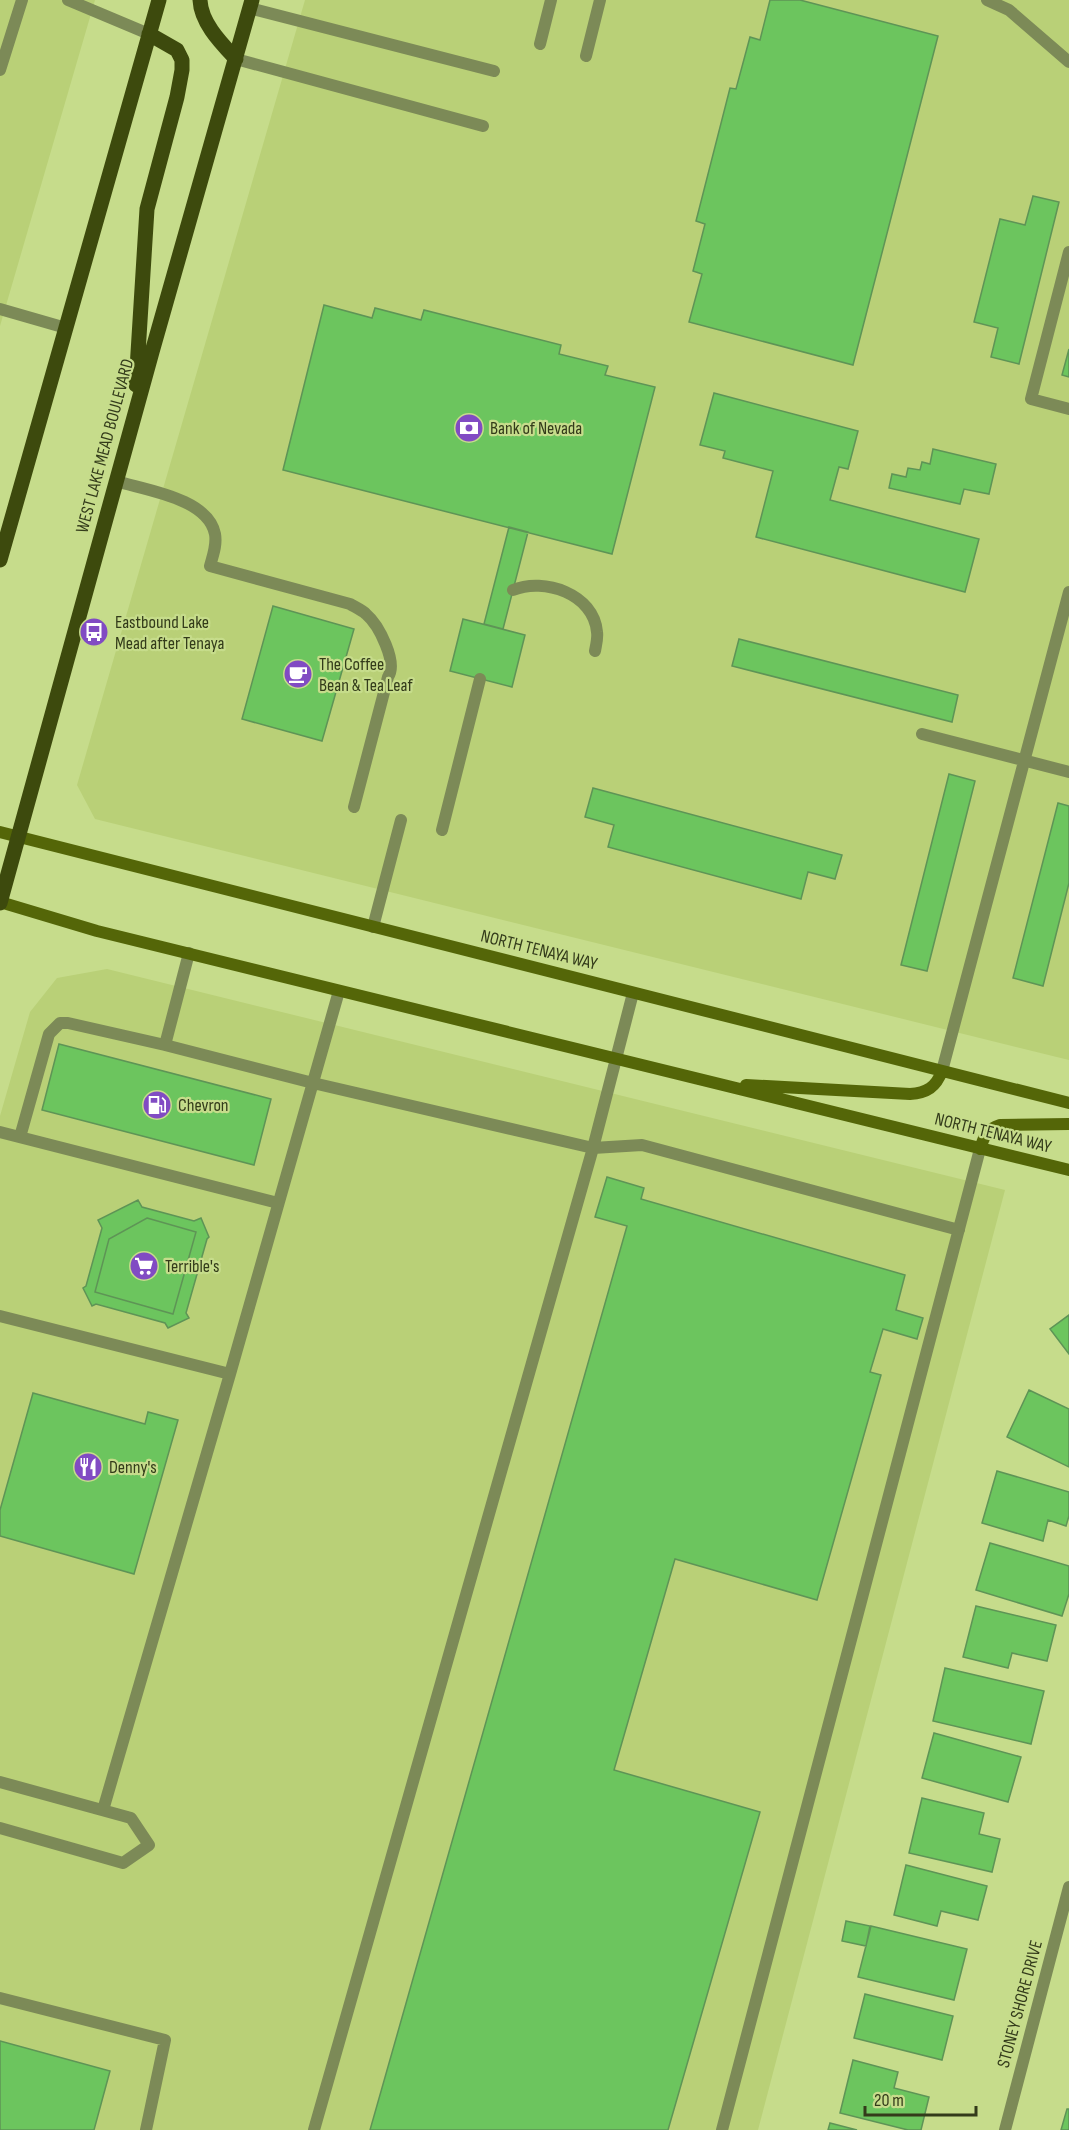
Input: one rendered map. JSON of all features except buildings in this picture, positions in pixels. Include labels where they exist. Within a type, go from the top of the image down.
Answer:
[{"type":"main road","points":[[0,560],[159,0]]},
{"type":"main road","points":[[200,0],[204,17],[217,38],[236,59]]},
{"type":"main road","name":"WEST LAKE MEAD BOULEVARD","points":[[0,903],[250,4]]},
{"type":"main road","points":[[134,415],[147,209],[182,70],[182,60],[177,50],[149,34]]},
{"type":"main road","name":"NORTH TENAYA WAY","points":[[0,832],[1069,1103]]},
{"type":"main road","name":"NORTH TENAYA WAY","points":[[0,903],[97,931],[1069,1170]]},
{"type":"main road","points":[[715,1083],[910,1094],[927,1091],[939,1080],[942,1071]]},
{"type":"main road","points":[[980,1149],[986,1132],[991,1127],[1069,1124]]},
{"type":"street","points":[[0,70],[22,0]]},
{"type":"street","points":[[68,0],[149,34]]},
{"type":"street","points":[[540,44],[551,0]]},
{"type":"street","points":[[586,56],[600,0]]},
{"type":"street","points":[[987,0],[1009,10],[1069,62]]},
{"type":"street","points":[[250,4],[494,71]]},
{"type":"street","points":[[236,59],[483,126]]},
{"type":"street","points":[[1069,252],[1031,399],[1069,409]]},
{"type":"street","points":[[0,309],[66,328]]},
{"type":"street","points":[[116,481],[176,498],[203,513],[211,523],[215,534],[215,548],[210,566],[350,604],[366,614],[374,624],[391,660],[392,672],[388,677],[354,807]]},
{"type":"street","points":[[513,590],[534,585],[574,596],[584,603],[593,616],[598,633],[595,651]]},
{"type":"street","points":[[942,1071],[1069,592]]},
{"type":"street","points":[[442,830],[480,679]]},
{"type":"street","points":[[922,734],[1069,772]]},
{"type":"street","points":[[373,927],[400,820]]},
{"type":"street","points":[[165,1045],[189,953]]},
{"type":"street","points":[[103,1810],[339,991]]},
{"type":"street","points":[[314,2130],[592,1148],[633,993]]},
{"type":"street","points":[[20,1137],[49,1034],[60,1023],[79,1025],[165,1045],[313,1083],[592,1148],[642,1145],[959,1230]]},
{"type":"street","points":[[0,1132],[278,1203]]},
{"type":"street","points":[[722,2130],[980,1149]]},
{"type":"street","points":[[0,1316],[230,1374]]},
{"type":"street","points":[[0,1782],[131,1818],[148,1845],[123,1863],[0,1828]]},
{"type":"street","name":"STONEY SHORE DRIVE","points":[[1005,2130],[1069,1887]]},
{"type":"street","points":[[0,1998],[165,2040],[146,2130]]},
{"type":"shaded area","points":[[0,0],[95,0],[0,326]]},
{"type":"shaded area","points":[[305,0],[1069,0],[1069,1060],[95,819],[77,785]]},
{"type":"shaded area","points":[[107,969],[1005,1190],[758,2130],[0,2130],[0,1116],[30,1012],[57,978]]},
{"type":"place","name":"Bank of Nevada","points":[[469,428]]},
{"type":"place","name":"Eastbound Lake Mead after Tenaya","points":[[94,632]]},
{"type":"place","name":"The Coffee Bean & Tea Leaf","points":[[298,674]]},
{"type":"place","name":"Chevron","points":[[157,1105]]},
{"type":"place","name":"Terrible's","points":[[144,1266]]},
{"type":"place","name":"Denny's","points":[[88,1467]]}]
